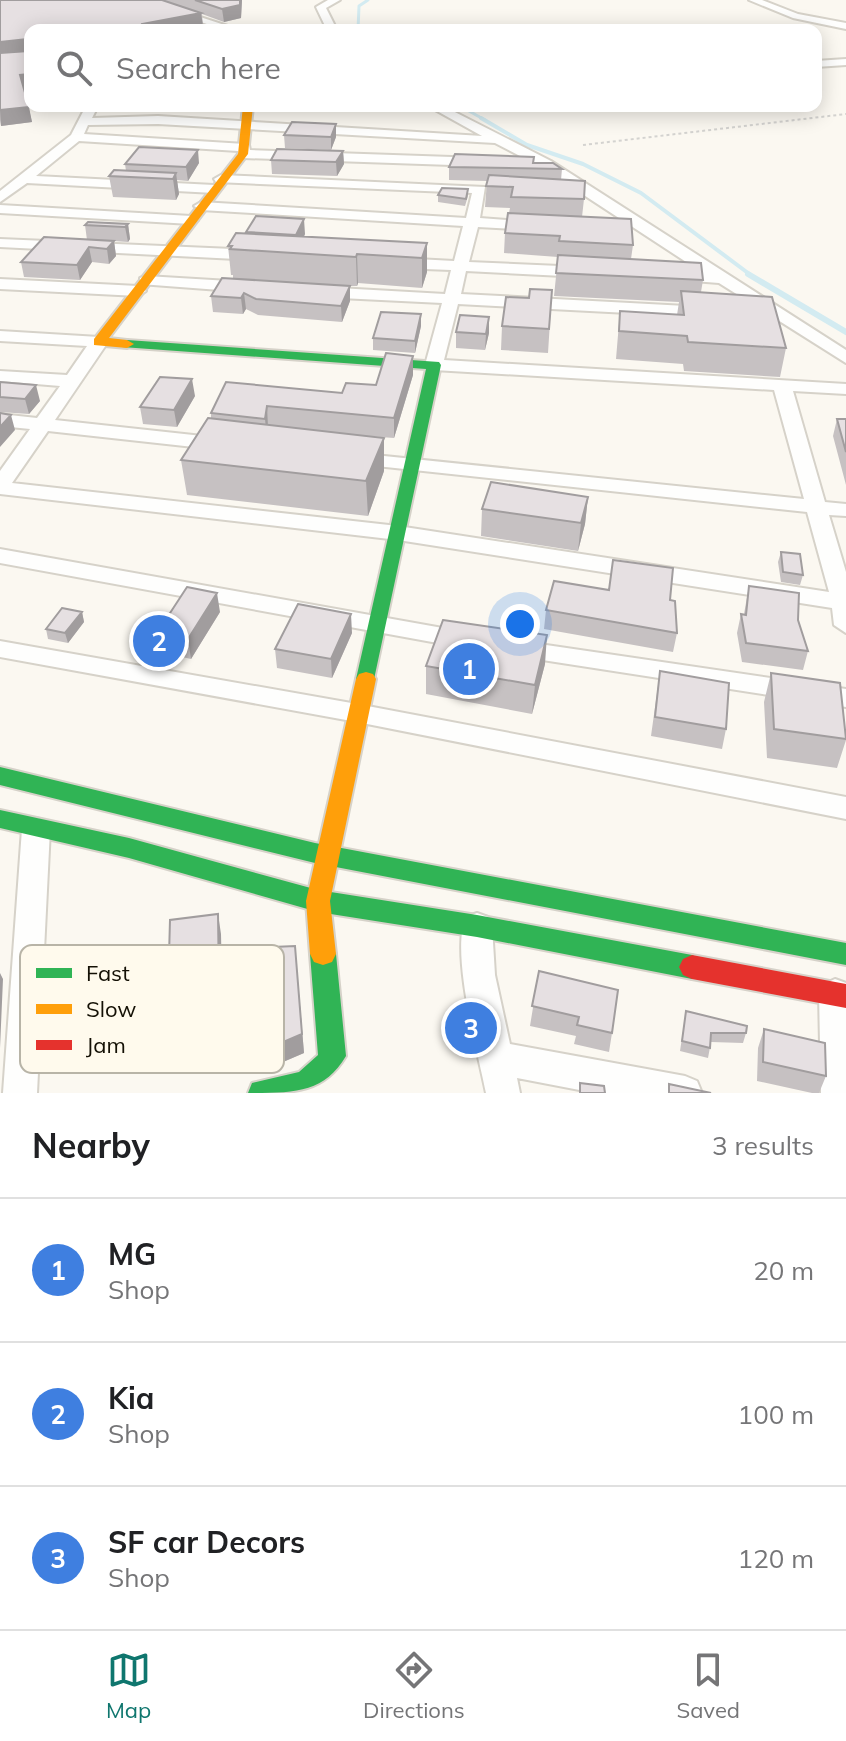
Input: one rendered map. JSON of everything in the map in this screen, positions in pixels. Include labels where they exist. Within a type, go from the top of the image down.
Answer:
[{"type":"street","points":[[139,0],[216,24]]},
{"type":"street","points":[[328,24],[321,7],[335,0]]},
{"type":"street","points":[[754,0],[796,16],[846,26]]},
{"type":"street","points":[[822,64],[846,62]]},
{"type":"street","points":[[0,198],[76,137],[88,112]]},
{"type":"street","points":[[247,112],[244,151],[99,342],[0,487],[398,533],[845,610],[783,388]]},
{"type":"street","points":[[446,112],[546,164],[846,358]]},
{"type":"street","points":[[82,122],[158,120],[246,128],[500,140]]},
{"type":"street","points":[[76,137],[244,151],[498,162]]},
{"type":"street","points":[[514,163],[546,164]]},
{"type":"street","points":[[23,179],[488,190],[471,224],[458,266],[434,365],[318,901],[332,1056],[326,1074],[312,1084],[262,1093]]},
{"type":"street","points":[[558,192],[589,193]]},
{"type":"street","points":[[0,209],[550,226]]},
{"type":"street","points":[[613,229],[644,230]]},
{"type":"street","points":[[0,243],[275,256]]},
{"type":"street","points":[[382,262],[597,272]]},
{"type":"street","points":[[659,275],[720,278]]},
{"type":"street","points":[[0,284],[268,288]]},
{"type":"street","points":[[298,290],[716,312]]},
{"type":"street","points":[[747,314],[779,315]]},
{"type":"street","points":[[0,336],[783,388],[846,389]]},
{"type":"street","points":[[0,376],[72,381]]},
{"type":"street","points":[[0,420],[243,446]]},
{"type":"street","points":[[335,457],[846,510]]},
{"type":"street","points":[[0,556],[378,627],[846,698]]},
{"type":"street","points":[[0,649],[357,713],[846,808]]},
{"type":"street","points":[[0,776],[104,805],[524,896],[846,954]]},
{"type":"street","points":[[0,819],[129,848],[318,901],[477,926],[840,995],[838,1093]]},
{"type":"street","points":[[29,945],[36,829]]},
{"type":"street","points":[[477,926],[479,975],[503,1093]]},
{"type":"street","points":[[496,1058],[685,1093]]},
{"type":"street","points":[[20,1093],[21,1073]]},
{"type":"path","points":[[583,145],[846,114]]},
{"type":"building","points":[[0,0],[162,0],[201,13],[142,24],[24,24],[24,39],[0,42]]},
{"type":"building","points":[[195,0],[240,0],[240,5],[222,9]]},
{"type":"building","points":[[24,51],[24,75],[20,75],[24,108],[0,110],[0,53]]},
{"type":"building","points":[[292,122],[336,124],[331,137],[284,135]]},
{"type":"building","points":[[139,147],[198,150],[186,167],[125,164]]},
{"type":"building","points":[[277,149],[343,151],[336,162],[271,160]]},
{"type":"building","points":[[455,154],[534,157],[533,163],[553,163],[562,169],[449,167]]},
{"type":"building","points":[[114,170],[176,173],[173,179],[109,176]]},
{"type":"building","points":[[489,175],[585,181],[584,199],[511,197],[513,187],[486,186]]},
{"type":"building","points":[[442,188],[468,189],[466,199],[438,195]]},
{"type":"building","points":[[508,213],[631,219],[633,245],[559,241],[560,236],[505,233]]},
{"type":"building","points":[[256,216],[304,219],[296,235],[246,232]]},
{"type":"building","points":[[88,222],[128,224],[125,227],[85,225]]},
{"type":"building","points":[[236,233],[427,243],[422,258],[357,254],[356,257],[230,249],[232,246],[228,246]]},
{"type":"building","points":[[44,237],[114,241],[107,249],[89,247],[77,265],[21,262]]},
{"type":"building","points":[[558,255],[701,263],[703,280],[556,273]]},
{"type":"building","points":[[222,278],[350,286],[341,306],[256,299],[244,293],[241,298],[211,296]]},
{"type":"building","points":[[530,289],[552,290],[549,329],[502,326],[506,297],[529,298]]},
{"type":"building","points":[[681,291],[772,297],[786,348],[688,342],[687,336],[619,331],[620,311],[684,315]]},
{"type":"building","points":[[381,312],[421,314],[415,341],[373,338]]},
{"type":"building","points":[[460,315],[489,317],[486,334],[456,332]]},
{"type":"building","points":[[386,353],[413,356],[394,418],[267,406],[265,419],[211,413],[226,382],[342,393],[346,383],[376,385]]},
{"type":"building","points":[[160,377],[192,379],[174,410],[140,407]]},
{"type":"building","points":[[0,382],[36,385],[25,399],[0,397]]},
{"type":"building","points":[[0,413],[11,415],[0,427]]},
{"type":"building","points":[[208,418],[384,438],[366,481],[181,460]]},
{"type":"building","points":[[837,419],[846,419],[846,452]]},
{"type":"building","points":[[491,482],[588,497],[581,523],[482,509]]},
{"type":"building","points":[[781,552],[800,554],[803,575],[783,572]]},
{"type":"building","points":[[613,560],[673,568],[670,600],[675,601],[677,633],[546,610],[554,581],[609,590]]},
{"type":"building","points":[[749,586],[799,593],[798,620],[808,651],[746,643],[741,614],[746,615]]},
{"type":"building","points":[[187,587],[217,593],[188,639],[157,633]]},
{"type":"building","points":[[298,604],[351,614],[331,659],[275,649]]},
{"type":"building","points":[[62,608],[82,612],[65,633],[46,629]]},
{"type":"building","points":[[443,620],[547,635],[535,685],[426,666]]},
{"type":"building","points":[[660,671],[729,683],[726,729],[655,717]]},
{"type":"building","points":[[771,673],[840,683],[846,739],[774,729]]},
{"type":"building","points":[[218,914],[218,945],[169,945],[170,920]]},
{"type":"building","points":[[284,946],[295,946],[302,1034],[284,1042]]},
{"type":"building","points":[[539,971],[618,990],[612,1033],[577,1025],[579,1017],[532,1006]]},
{"type":"building","points":[[686,1011],[747,1026],[746,1033],[711,1033],[710,1048],[682,1041]]},
{"type":"building","points":[[764,1029],[825,1043],[826,1076],[763,1062]]},
{"type":"building","points":[[580,1083],[604,1086],[605,1093],[580,1093]]},
{"type":"building","points":[[669,1084],[711,1093],[669,1093]]},
{"type":"waterway","points":[[358,24],[359,6],[368,0]]},
{"type":"waterway","points":[[471,112],[485,120]]},
{"type":"waterway","points":[[481,118],[527,145],[583,164],[641,193],[752,276]]},
{"type":"waterway","points":[[748,274],[846,332]]},
{"type":"traffic: fast","points":[[127,344],[434,365],[366,679]]},
{"type":"traffic: fast","points":[[0,776],[315,853],[846,954]]},
{"type":"traffic: fast","points":[[0,819],[129,848],[318,901],[477,926],[692,967]]},
{"type":"traffic: fast","points":[[262,1093],[304,1085],[320,1075],[332,1056],[323,954]]},
{"type":"traffic: slow","points":[[127,344],[99,342],[243,154],[247,112]]},
{"type":"traffic: slow","points":[[323,954],[318,901],[366,679]]},
{"type":"traffic: jam","points":[[692,967],[846,996]]},
{"type":"place","name":"Kia","points":[[159,641]]},
{"type":"place","name":"MG","points":[[469,669]]},
{"type":"place","name":"SF car Decors","points":[[471,1028]]}]
